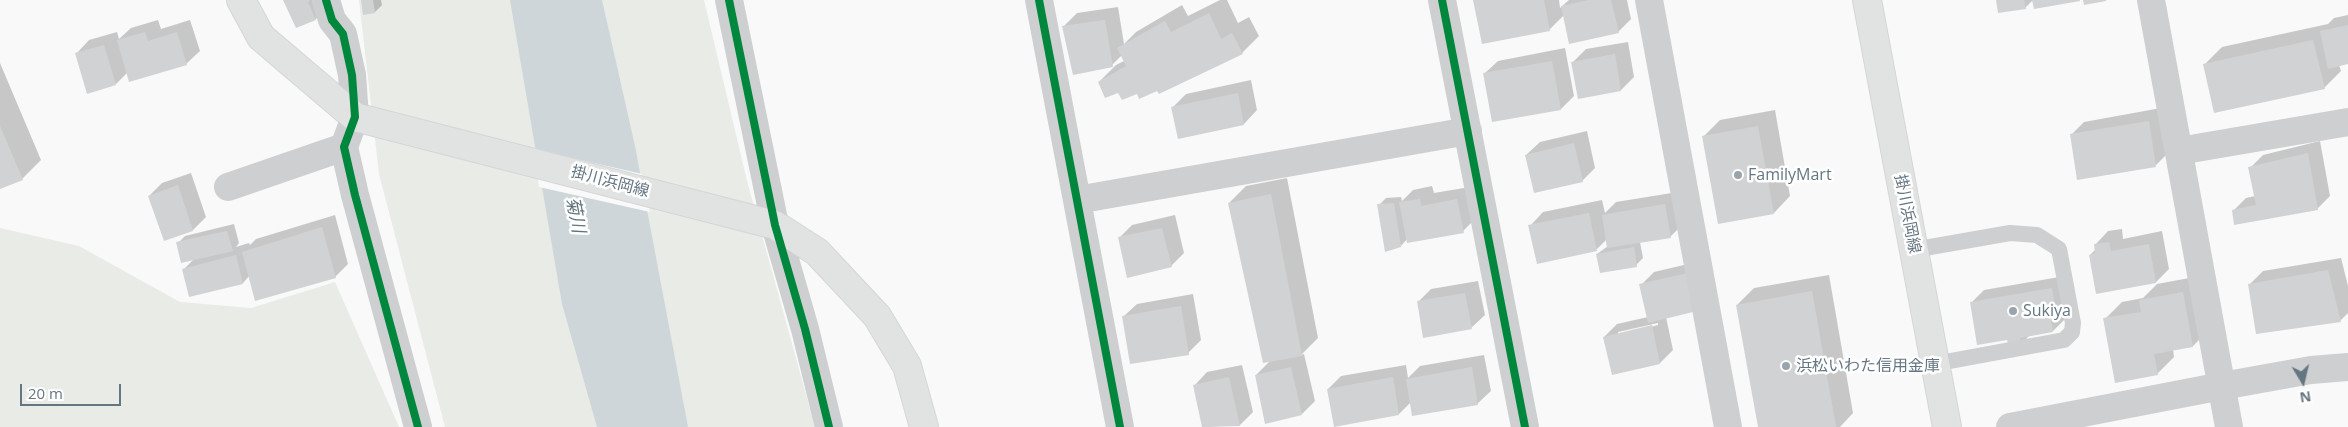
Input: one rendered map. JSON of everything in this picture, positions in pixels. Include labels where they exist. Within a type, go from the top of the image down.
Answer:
[{"type":"main road","name":"掛川浜岡線","points":[[241,0],[261,37],[359,117],[769,224],[817,252],[877,316],[907,366],[924,427]]},
{"type":"main road","name":"掛川浜岡線","points":[[1867,0],[1947,427]]},
{"type":"street","points":[[326,0],[332,20],[343,34],[359,117],[344,147],[354,195],[418,427]]},
{"type":"street","points":[[729,0],[769,224],[805,329],[829,427]]},
{"type":"street","points":[[1039,0],[1120,427]]},
{"type":"street","points":[[1442,0],[1525,427]]},
{"type":"street","points":[[1649,0],[1728,427]]},
{"type":"street","points":[[2151,0],[2229,427]]},
{"type":"street","points":[[2179,150],[2348,122]]},
{"type":"street","points":[[1077,200],[1468,131]]},
{"type":"street","points":[[228,187],[344,147]]},
{"type":"street","points":[[2010,427],[2311,370],[2348,367]]},
{"type":"lane","points":[[1914,250],[2010,233],[2037,236],[2059,249],[2073,324],[2072,332],[2064,340],[1934,364]]},
{"type":"shaded area","points":[[359,0],[704,0],[747,181],[815,427],[445,427],[379,174]]},
{"type":"shaded area","points":[[0,228],[79,246],[180,302],[251,308],[335,282],[399,427],[0,427]]},
{"type":"water","name":"菊川","points":[[510,0],[602,0],[635,146],[688,427],[597,427],[562,304]]},
{"type":"pier","points":[[533,149],[642,174],[650,212],[539,187]]},
{"type":"building","points":[[283,0],[310,0],[308,2],[316,20],[296,28]]},
{"type":"building","points":[[361,0],[373,0],[375,13],[363,15]]},
{"type":"building","points":[[1473,0],[1544,0],[1550,31],[1482,44]]},
{"type":"building","points":[[1589,0],[1611,0],[1619,33],[1569,44],[1561,6]]},
{"type":"building","points":[[1996,0],[2024,0],[2026,9],[1998,13]]},
{"type":"building","points":[[2032,0],[2080,0],[2080,1],[2034,9]]},
{"type":"building","points":[[2083,0],[2106,0],[2106,1],[2084,5]]},
{"type":"building","points":[[1209,13],[1221,39],[1232,33],[1243,54],[1159,94],[1157,91],[1139,99],[1137,94],[1122,100],[1118,93],[1105,98],[1098,82],[1126,66],[1117,48],[1165,21],[1171,32]]},
{"type":"building","points":[[1105,20],[1113,67],[1073,75],[1062,26]]},
{"type":"building","points":[[2348,25],[2348,64],[2328,69],[2320,31]]},
{"type":"building","points":[[145,32],[148,41],[177,32],[187,65],[129,82],[117,40]]},
{"type":"building","points":[[2313,40],[2325,89],[2214,113],[2203,64]]},
{"type":"building","points":[[104,45],[116,85],[87,94],[75,53]]},
{"type":"building","points":[[1615,54],[1621,91],[1578,99],[1571,62]]},
{"type":"building","points":[[1552,61],[1561,110],[1492,122],[1483,73]]},
{"type":"building","points":[[1238,93],[1244,125],[1178,139],[1171,107]]},
{"type":"building","points":[[2149,121],[2156,167],[2077,180],[2070,134]]},
{"type":"building","points":[[0,126],[23,180],[0,189]]},
{"type":"building","name":"FamilyMart","points":[[1758,126],[1774,214],[1718,224],[1702,136]]},
{"type":"building","points":[[1574,143],[1583,182],[1534,193],[1525,155]]},
{"type":"building","points":[[2308,153],[2318,210],[2234,225],[2232,210],[2256,205],[2248,167]]},
{"type":"building","points":[[178,185],[193,231],[164,241],[148,196]]},
{"type":"building","points":[[1271,194],[1302,356],[1263,363],[1228,203]]},
{"type":"building","points":[[1420,199],[1421,206],[1457,199],[1464,233],[1407,243],[1399,202]]},
{"type":"building","points":[[1394,203],[1401,247],[1385,252],[1377,204]]},
{"type":"building","points":[[1665,204],[1671,238],[1607,248],[1602,215]]},
{"type":"building","points":[[1589,213],[1597,251],[1537,264],[1528,225]]},
{"type":"building","points":[[322,227],[336,278],[255,301],[242,252]]},
{"type":"building","points":[[1162,228],[1172,267],[1127,278],[1118,237]]},
{"type":"building","points":[[227,231],[233,251],[181,263],[176,242]]},
{"type":"building","points":[[2109,242],[2111,251],[2149,244],[2156,283],[2096,294],[2089,255],[2095,253],[2094,244]]},
{"type":"building","points":[[1634,247],[1637,267],[1600,273],[1596,254]]},
{"type":"building","points":[[236,255],[243,284],[189,297],[182,269]]},
{"type":"building","points":[[2328,270],[2341,322],[2256,334],[2248,284]]},
{"type":"building","points":[[1688,273],[1697,311],[1648,323],[1639,284]]},
{"type":"building","name":"Sukiya","points":[[2052,288],[2057,320],[2051,321],[2053,332],[2020,338],[2021,345],[2009,347],[2007,340],[1977,345],[1970,302]]},
{"type":"building","name":"浜松いわた信用金庫","points":[[1812,291],[1836,427],[1758,427],[1736,305]]},
{"type":"building","points":[[2183,292],[2193,347],[2154,354],[2158,375],[2115,383],[2103,318],[2141,312],[2139,300]]},
{"type":"building","points":[[1465,293],[1472,329],[1423,338],[1417,301]]},
{"type":"building","points":[[1181,306],[1189,355],[1130,364],[1122,316]]},
{"type":"building","points":[[1652,325],[1660,364],[1612,375],[1603,337]]},
{"type":"building","points":[[1291,367],[1302,415],[1265,424],[1255,375]]},
{"type":"building","points":[[1472,367],[1478,405],[1412,416],[1406,379]]},
{"type":"building","points":[[1229,377],[1240,426],[1202,427],[1193,385]]},
{"type":"building","points":[[1393,377],[1399,415],[1334,427],[1327,389]]},
{"type":"cycle path","points":[[326,0],[332,20],[343,34],[352,75],[355,117],[344,147],[355,195],[418,427]]},
{"type":"cycle path","points":[[729,0],[775,225],[805,329],[829,427]]},
{"type":"cycle path","points":[[1039,0],[1120,427]]},
{"type":"cycle path","points":[[1442,0],[1525,427]]},
{"type":"place","name":"FamilyMart","points":[[1738,175]]},
{"type":"place","name":"Sukiya","points":[[2013,311]]},
{"type":"place","name":"浜松いわた信用金庫","points":[[1786,366]]}]
